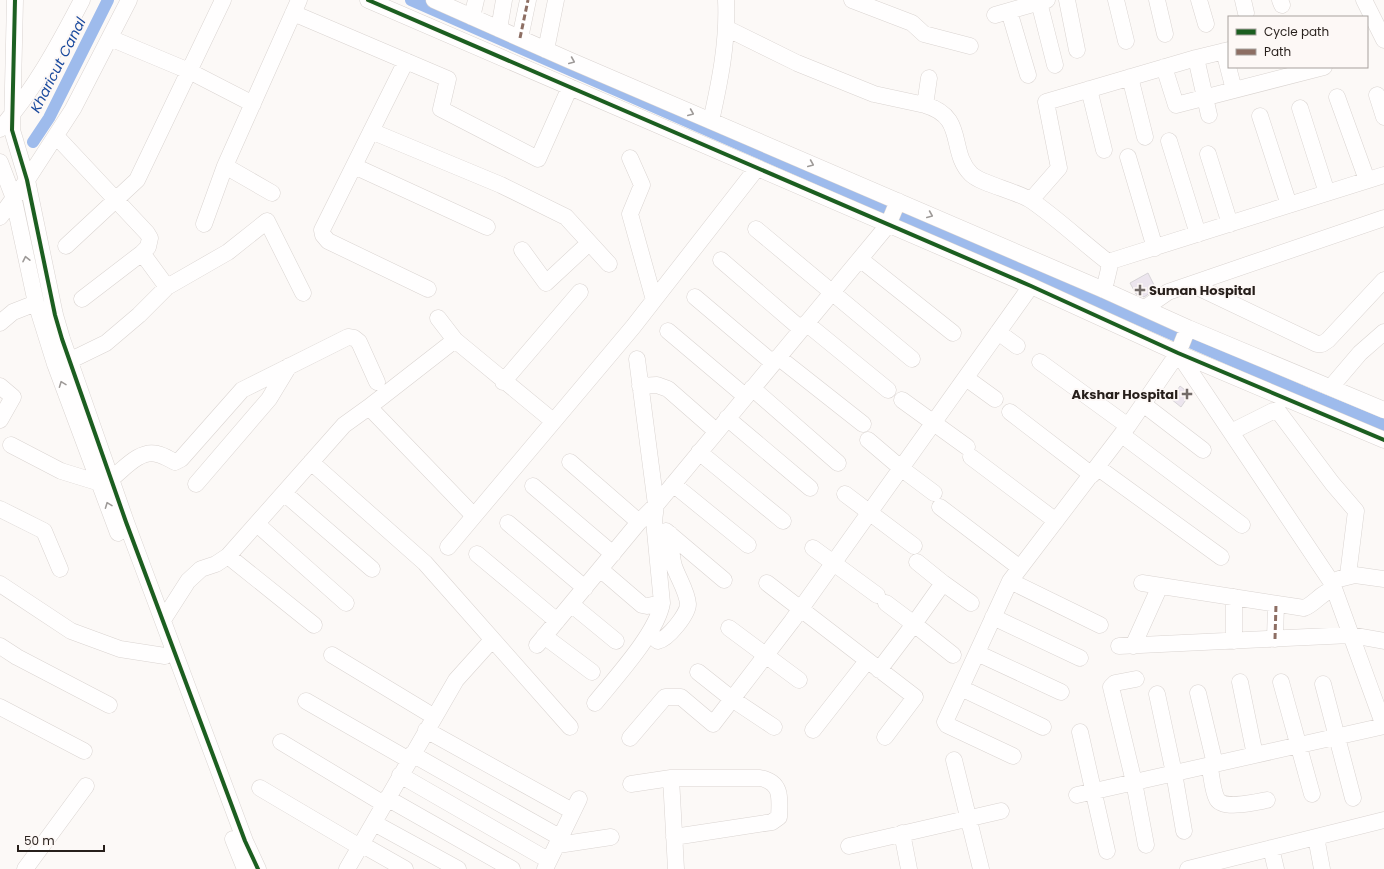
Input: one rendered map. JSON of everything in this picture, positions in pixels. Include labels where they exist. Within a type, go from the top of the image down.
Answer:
[{"type":"street","points":[[15,0],[12,130],[16,149],[27,180],[55,314],[105,481],[165,656],[235,845],[246,869]]},
{"type":"street","points":[[0,129],[12,116],[50,60],[82,0]]},
{"type":"street","points":[[4,207],[27,180],[73,109],[129,0]]},
{"type":"street","points":[[66,246],[136,180],[223,0]]},
{"type":"street","points":[[368,0],[1030,286],[1178,353],[1384,440]]},
{"type":"street","points":[[472,17],[476,0]]},
{"type":"street","points":[[499,29],[504,0]]},
{"type":"street","points":[[520,38],[528,0]]},
{"type":"street","points":[[546,50],[556,0]]},
{"type":"street","points":[[711,121],[721,76],[726,28],[726,0]]},
{"type":"street","points":[[852,0],[912,23],[924,34],[970,46]]},
{"type":"street","points":[[1067,0],[1077,50]]},
{"type":"street","points":[[1116,0],[1126,42]]},
{"type":"street","points":[[1157,0],[1165,34]]},
{"type":"street","points":[[1200,0],[1206,24]]},
{"type":"street","points":[[1364,0],[1384,40]]},
{"type":"street","points":[[1028,75],[1002,13],[1043,1],[1055,65]]},
{"type":"street","points":[[443,2],[472,17],[546,50],[1104,290],[1188,328],[1384,410]]},
{"type":"street","points":[[204,224],[225,166],[296,6],[406,61],[448,79],[441,109],[538,159],[570,87]]},
{"type":"street","points":[[726,28],[797,63],[874,94],[937,108],[945,115],[954,128],[964,166],[972,176],[1030,200],[1108,262],[1109,269],[1104,290]]},
{"type":"street","points":[[110,38],[189,71],[253,104]]},
{"type":"street","points":[[1030,200],[1059,168],[1046,102],[1226,50],[1228,60]]},
{"type":"street","points":[[1196,58],[1209,115]]},
{"type":"street","points":[[406,61],[322,230],[328,241],[428,289]]},
{"type":"street","points":[[1164,67],[1176,105],[1234,90],[1270,74],[1316,68]]},
{"type":"street","points":[[1230,68],[1234,90]]},
{"type":"street","points":[[1130,77],[1145,137]]},
{"type":"street","points":[[925,105],[929,78]]},
{"type":"street","points":[[1089,89],[1104,150]]},
{"type":"street","points":[[1376,95],[1384,117]]},
{"type":"street","points":[[1338,97],[1367,180]]},
{"type":"street","points":[[1300,108],[1327,193]]},
{"type":"street","points":[[1260,116],[1289,205]]},
{"type":"street","points":[[372,131],[501,185],[566,217],[609,264]]},
{"type":"street","points":[[56,136],[150,238],[148,247],[142,253],[82,299]]},
{"type":"street","points":[[1169,141],[1198,234]]},
{"type":"street","points":[[1208,154],[1230,224]]},
{"type":"street","points":[[1128,157],[1155,248]]},
{"type":"street","points":[[630,158],[642,185],[630,214],[654,300]]},
{"type":"street","points":[[0,162],[4,207],[55,364],[163,620],[245,841],[258,869]]},
{"type":"street","points":[[225,166],[272,193]]},
{"type":"street","points":[[354,166],[487,227]]},
{"type":"street","points":[[448,547],[654,300],[757,168]]},
{"type":"street","points":[[1108,262],[1384,175]]},
{"type":"street","points":[[592,672],[541,640],[613,554],[646,522],[656,505],[716,431],[888,225],[898,201]]},
{"type":"street","points":[[1145,308],[1168,292],[1384,218]]},
{"type":"street","points":[[69,361],[106,344],[139,315],[167,286],[228,252],[267,221],[303,293]]},
{"type":"street","points":[[756,229],[912,359]]},
{"type":"street","points":[[522,250],[546,283],[590,243]]},
{"type":"street","points":[[142,253],[167,286]]},
{"type":"street","points":[[860,259],[953,334]]},
{"type":"street","points":[[721,260],[803,326],[888,390]]},
{"type":"street","points":[[1191,284],[1317,344],[1322,344],[1384,280]]},
{"type":"street","points":[[630,738],[665,697],[681,697],[713,724],[801,609],[902,469],[1030,286]]},
{"type":"street","points":[[503,382],[580,292]]},
{"type":"street","points":[[694,297],[775,360],[863,424]]},
{"type":"street","points":[[0,323],[13,312],[36,304]]},
{"type":"street","points":[[438,318],[455,340],[503,382],[553,421]]},
{"type":"street","points":[[1013,756],[946,725],[945,722],[1010,581],[1125,430],[1178,353],[1188,328]]},
{"type":"street","points":[[668,331],[838,463]]},
{"type":"street","points":[[998,332],[1017,346]]},
{"type":"street","points":[[1331,387],[1360,353],[1384,332]]},
{"type":"street","points":[[11,446],[61,471],[105,481],[142,455],[148,453],[156,453],[175,462],[180,459],[242,390],[348,337],[354,338],[359,342],[377,382]]},
{"type":"street","points":[[163,620],[188,581],[201,568],[216,564],[228,556],[344,425],[455,340]]},
{"type":"street","points":[[1077,795],[1384,726],[1333,586],[1178,353]]},
{"type":"street","points":[[636,359],[656,505]]},
{"type":"street","points":[[1040,362],[1242,525]]},
{"type":"street","points":[[196,484],[269,399],[289,366]]},
{"type":"street","points":[[966,378],[995,399]]},
{"type":"street","points":[[640,386],[657,385],[668,389],[716,431]]},
{"type":"street","points":[[0,386],[13,397],[0,420]]},
{"type":"street","points":[[902,400],[934,423],[1056,521]]},
{"type":"street","points":[[1143,404],[1203,450]]},
{"type":"street","points":[[369,407],[474,516]]},
{"type":"street","points":[[1231,432],[1273,411],[1278,412],[1332,484],[1356,511],[1348,576]]},
{"type":"street","points":[[1010,412],[1221,557]]},
{"type":"street","points":[[727,418],[810,488]]},
{"type":"street","points":[[868,440],[937,500],[1020,568]]},
{"type":"street","points":[[700,452],[783,521]]},
{"type":"street","points":[[311,462],[425,563],[570,727]]},
{"type":"street","points":[[570,462],[646,522],[670,534],[724,580]]},
{"type":"street","points":[[673,484],[748,545]]},
{"type":"street","points":[[533,486],[613,554]]},
{"type":"street","points":[[284,493],[372,569]]},
{"type":"street","points":[[845,494],[914,546]]},
{"type":"street","points":[[0,509],[44,531],[60,570]]},
{"type":"street","points":[[595,703],[658,621],[662,603],[646,522]]},
{"type":"street","points":[[508,523],[584,588]]},
{"type":"street","points":[[257,524],[346,603]]},
{"type":"street","points":[[649,634],[658,641],[661,641],[671,634],[688,609],[688,602],[674,564],[670,534]]},
{"type":"street","points":[[813,548],[953,655]]},
{"type":"street","points":[[478,554],[557,621]]},
{"type":"street","points":[[228,556],[314,625]]},
{"type":"street","points":[[916,562],[971,603]]},
{"type":"street","points":[[600,570],[642,605],[647,606],[662,603]]},
{"type":"street","points":[[1142,583],[1304,608],[1310,606],[1320,595],[1348,576],[1384,579]]},
{"type":"street","points":[[1010,581],[1100,625]]},
{"type":"street","points":[[767,583],[915,697],[885,737]]},
{"type":"street","points":[[813,730],[873,665],[914,624],[943,583]]},
{"type":"street","points":[[0,584],[71,631],[120,649],[165,656]]},
{"type":"street","points":[[1160,586],[1126,646],[1351,635],[1384,641]]},
{"type":"street","points":[[1234,597],[1234,641]]},
{"type":"street","points":[[571,604],[616,641]]},
{"type":"street","points":[[1275,639],[1276,604]]},
{"type":"street","points":[[993,617],[1080,658]]},
{"type":"street","points":[[729,628],[799,680]]},
{"type":"street","points":[[349,869],[410,757],[456,680],[492,640]]},
{"type":"street","points":[[0,646],[17,657],[109,705]]},
{"type":"street","points":[[977,653],[1061,692]]},
{"type":"street","points":[[332,655],[430,723],[565,807]]},
{"type":"street","points":[[698,672],[732,699],[774,726]]},
{"type":"street","points":[[1136,679],[1115,684],[1111,687],[1134,782],[1146,845]]},
{"type":"street","points":[[1240,682],[1256,755]]},
{"type":"street","points":[[1281,682],[1312,794]]},
{"type":"street","points":[[1323,684],[1353,798]]},
{"type":"street","points":[[961,688],[1042,727]]},
{"type":"street","points":[[1198,693],[1212,765],[1216,798],[1220,803],[1227,805],[1267,800]]},
{"type":"street","points":[[1157,694],[1174,773],[1184,831]]},
{"type":"street","points":[[306,701],[410,757],[556,839],[611,837]]},
{"type":"street","points":[[0,706],[84,751]]},
{"type":"street","points":[[1080,732],[1107,851]]},
{"type":"street","points":[[281,742],[512,869]]},
{"type":"street","points":[[954,760],[981,869]]},
{"type":"street","points":[[400,775],[543,863],[579,799]]},
{"type":"street","points":[[671,778],[676,869]]},
{"type":"street","points":[[631,784],[671,778],[760,778],[770,780],[775,784],[780,800],[779,817],[772,822],[674,837]]},
{"type":"street","points":[[25,869],[86,786]]},
{"type":"street","points":[[260,788],[361,846],[405,869]]},
{"type":"street","points":[[849,846],[1001,811]]},
{"type":"street","points":[[1189,869],[1231,864],[1271,848],[1384,820]]},
{"type":"street","points":[[374,822],[458,869]]},
{"type":"street","points":[[902,833],[909,869]]},
{"type":"street","points":[[1316,837],[1322,869]]},
{"type":"street","points":[[1271,848],[1276,869]]},
{"type":"building","points":[[1148,273],[1156,289],[1144,297],[1136,294],[1130,283]]},
{"type":"building","points":[[1180,386],[1190,394],[1181,407],[1171,399]]},
{"type":"waterway","name":"Kharicut Canal","points":[[33,142],[49,118],[108,0]]},
{"type":"waterway","points":[[411,0],[1306,393],[1384,425]]},
{"type":"marked path","points":[[520,38],[528,0]]},
{"type":"marked path","points":[[1275,639],[1276,604]]},
{"type":"cycle path","points":[[15,0],[12,130],[27,180],[55,315],[126,522],[245,841],[258,869]]},
{"type":"cycle path","points":[[368,0],[1031,286],[1178,353],[1384,440]]},
{"type":"place","name":"Suman Hospital","points":[[1140,290]]},
{"type":"place","name":"Akshar Hospital","points":[[1187,394]]}]
